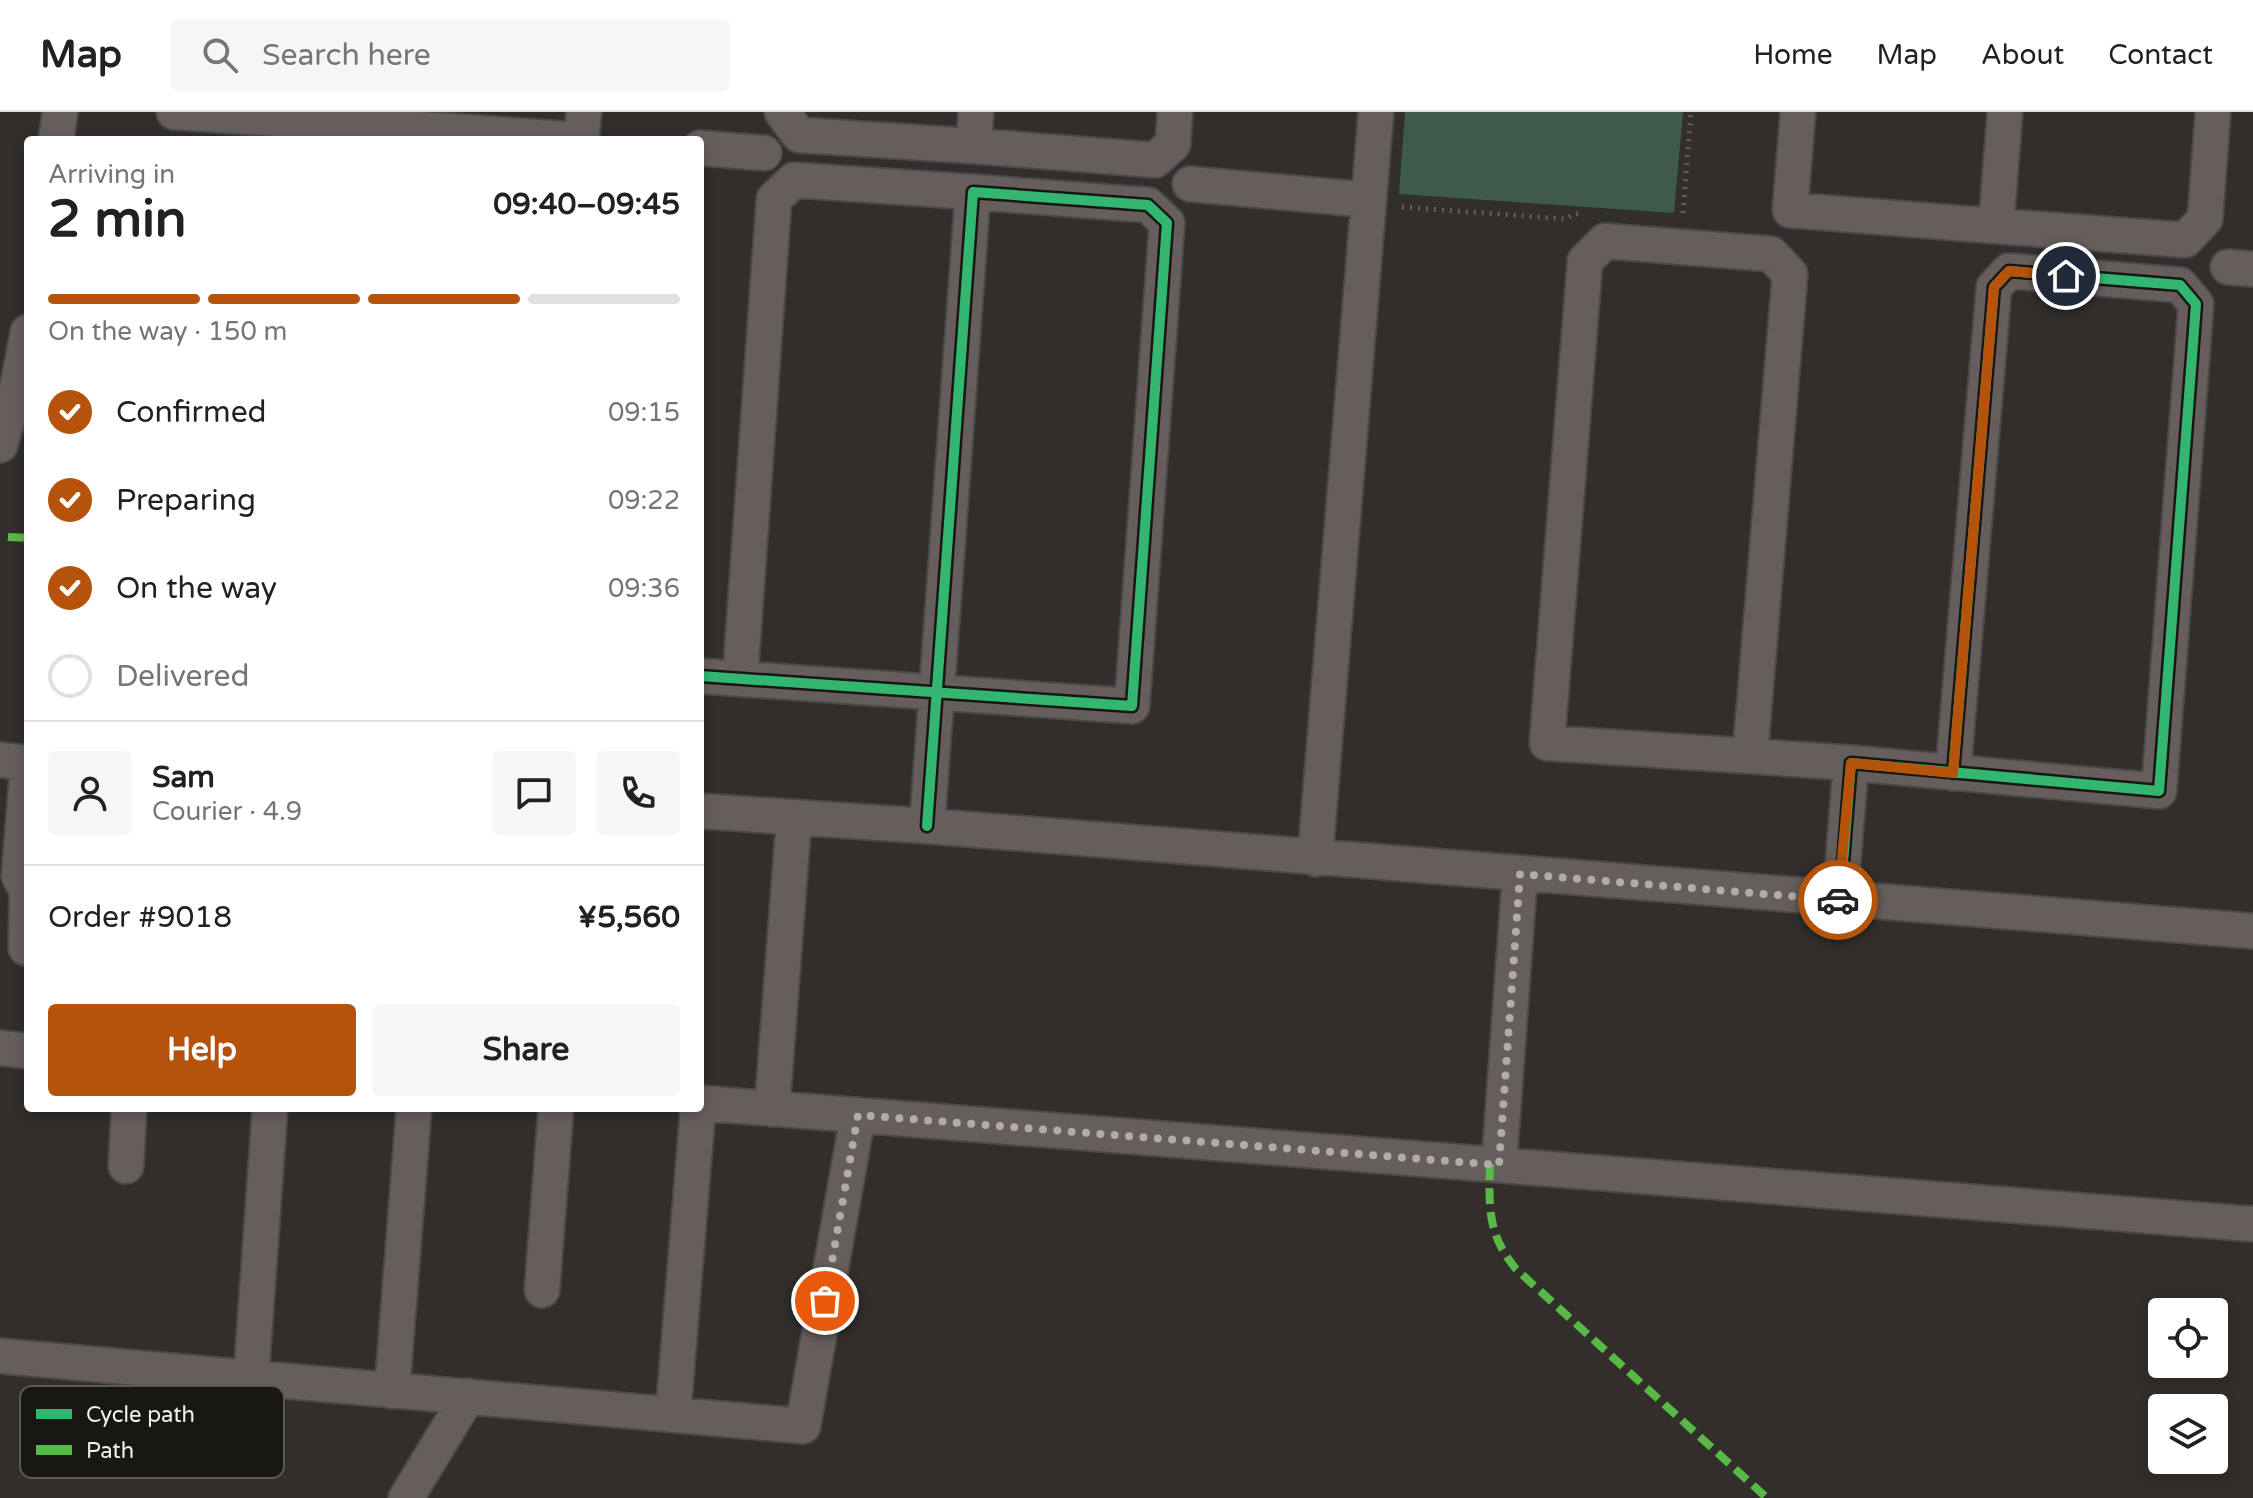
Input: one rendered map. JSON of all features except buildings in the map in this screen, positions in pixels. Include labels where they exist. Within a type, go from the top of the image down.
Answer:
[{"type":"street","points":[[57,136],[60,112]]},
{"type":"street","points":[[174,112],[524,136]]},
{"type":"street","points":[[582,136],[584,112]]},
{"type":"street","points":[[782,112],[799,135],[1155,160],[1173,144],[1175,112]]},
{"type":"street","points":[[974,146],[976,112]]},
{"type":"street","points":[[1315,859],[1376,112]]},
{"type":"street","points":[[1798,112],[1790,210],[2185,240],[2205,219],[2213,112]]},
{"type":"street","points":[[1996,226],[2005,112]]},
{"type":"street","points":[[704,148],[764,153]]},
{"type":"street","points":[[704,676],[937,694],[1132,706],[1167,223],[1148,205],[794,180],[774,199],[740,679]]},
{"type":"street","points":[[1190,184],[1369,200]]},
{"type":"street","points":[[927,826],[973,192]]},
{"type":"street","points":[[1750,756],[1790,274],[1771,254],[1605,241],[1585,261],[1547,743],[1851,763],[1953,773],[2159,791],[2196,304],[2180,285],[2009,271],[1994,287],[1953,773]]},
{"type":"street","points":[[0,445],[24,353]]},
{"type":"street","points":[[0,760],[24,763]]},
{"type":"street","points":[[1840,900],[1851,763]]},
{"type":"street","points":[[704,811],[927,826],[2253,931]]},
{"type":"street","points":[[24,813],[19,876],[24,885]]},
{"type":"street","points":[[772,1109],[794,818]]},
{"type":"street","points":[[1499,1165],[1520,874]]},
{"type":"street","points":[[0,1048],[24,1051]]},
{"type":"street","points":[[704,1106],[858,1115],[2253,1224]]},
{"type":"street","points":[[126,1166],[129,1112]]},
{"type":"street","points":[[251,1379],[270,1112]]},
{"type":"street","points":[[392,1391],[414,1112]]},
{"type":"street","points":[[542,1290],[556,1112]]},
{"type":"street","points":[[673,1415],[698,1112]]},
{"type":"street","points":[[0,1356],[803,1426],[858,1115]]},
{"type":"street","points":[[406,1498],[468,1396]]},
{"type":"path","points":[[1682,222],[1691,112]]},
{"type":"green space","points":[[1405,112],[1683,112],[1674,213],[1399,194]]},
{"type":"marked path","points":[[8,537],[24,538]]},
{"type":"marked path","points":[[1490,1164],[1492,1220],[1500,1244],[1516,1269],[1767,1498]]},
{"type":"cycle path","points":[[973,192],[1148,205],[1167,223],[1132,706],[937,692],[973,192]]},
{"type":"cycle path","points":[[1840,900],[1851,763],[2159,791],[2196,304],[2180,285],[2009,271],[1994,287],[1953,773]]},
{"type":"cycle path","points":[[704,676],[937,692]]},
{"type":"cycle path","points":[[927,826],[937,692]]},
{"type":"way so far","points":[[825,1301],[858,1115],[1499,1165],[1520,874],[1838,900]]},
{"type":"route","points":[[1838,900],[1851,763],[1953,773],[1994,287],[2009,271],[2066,276]]}]
